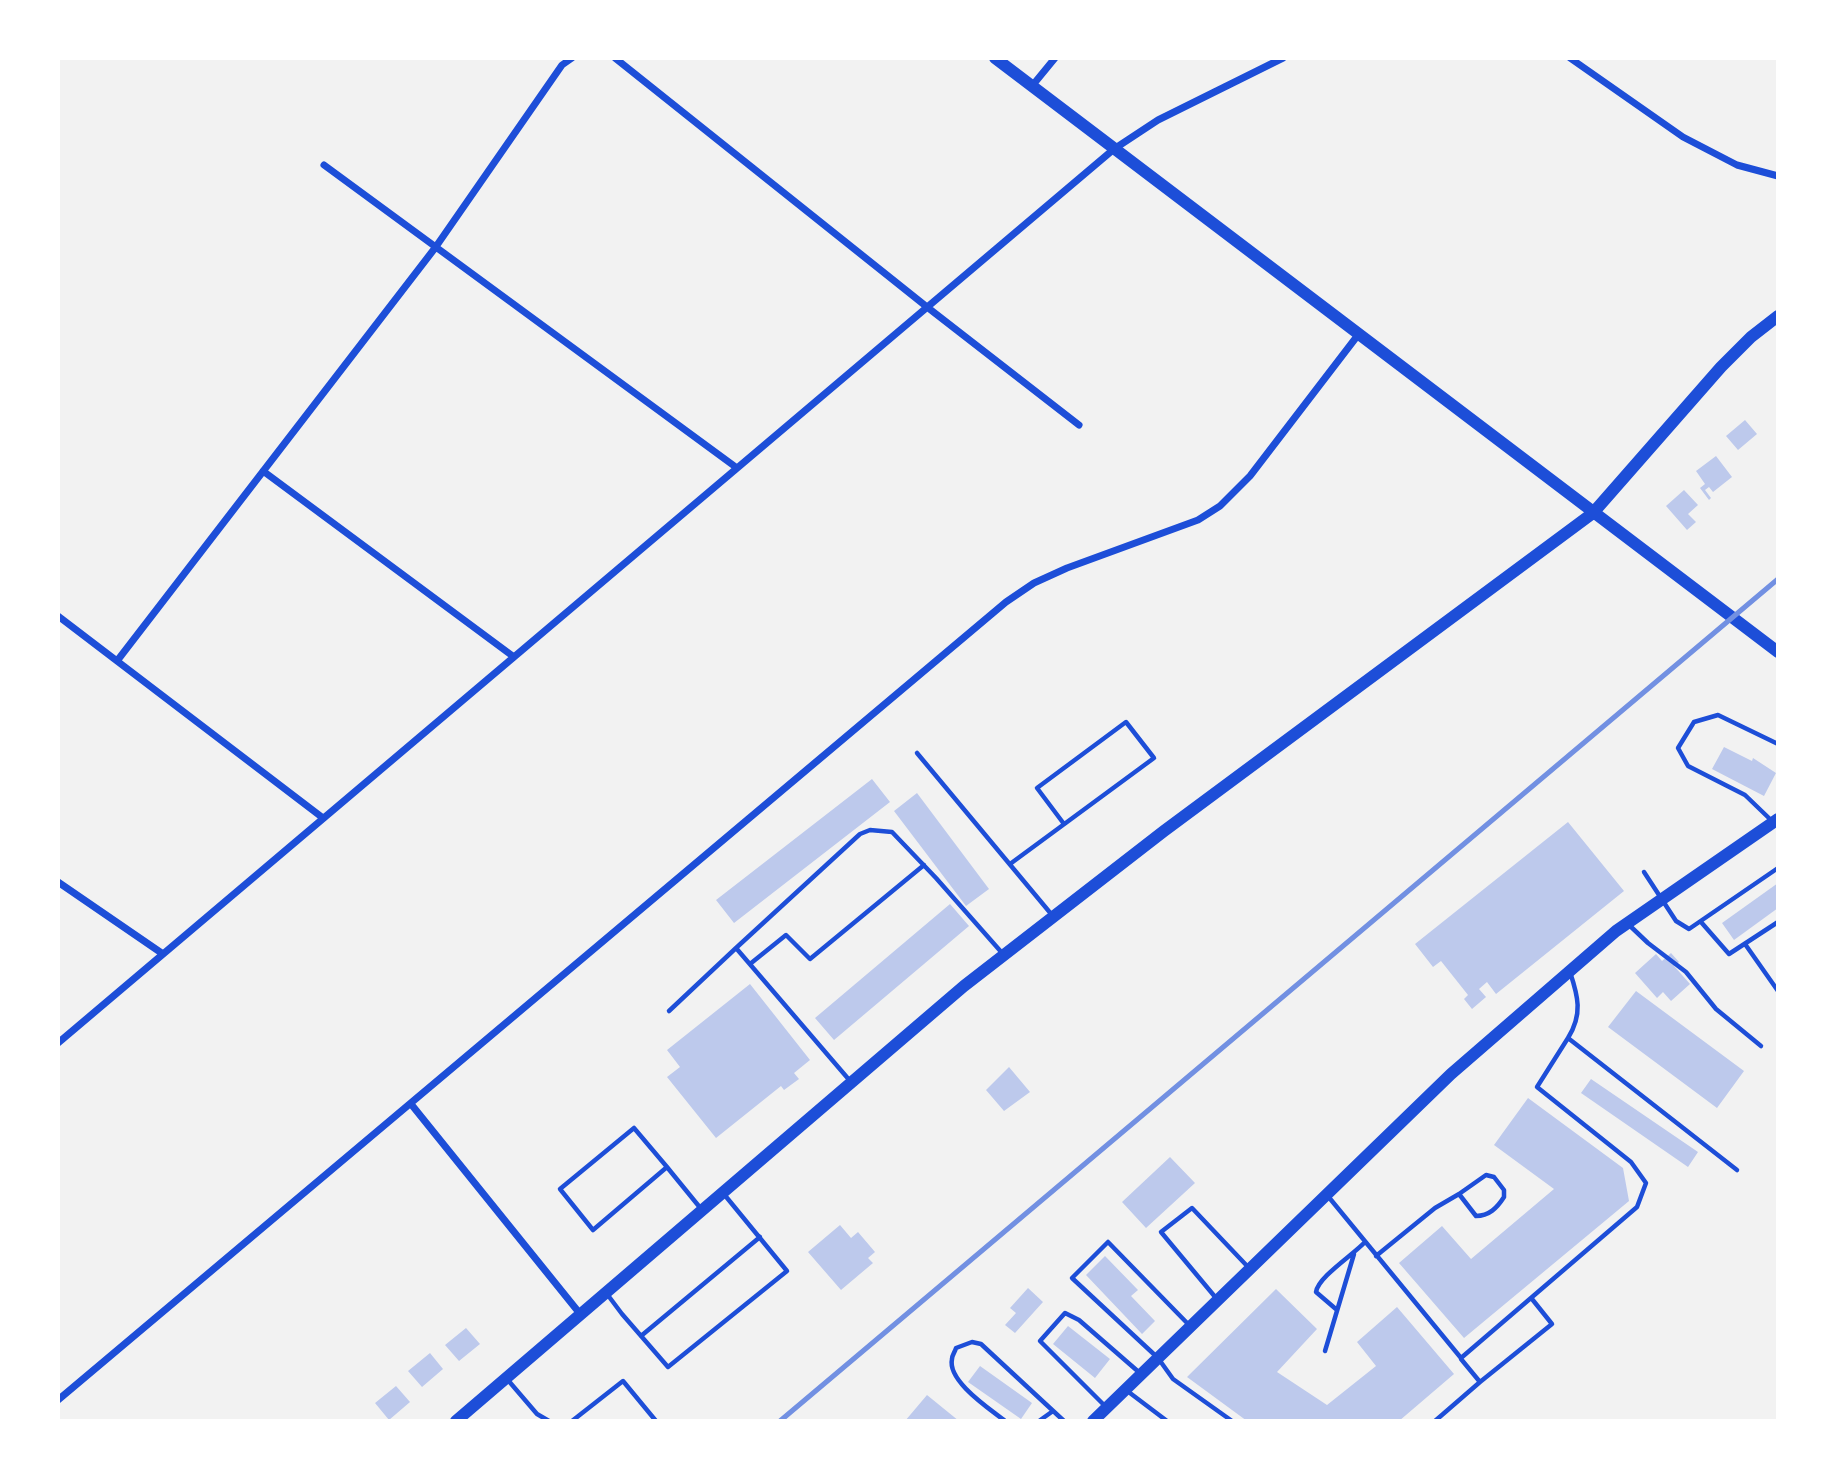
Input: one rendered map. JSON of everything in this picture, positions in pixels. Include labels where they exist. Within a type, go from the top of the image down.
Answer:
[{"type":"street","points":[[117,662],[435,248],[562,65],[572,58]]},
{"type":"street","points":[[615,58],[1079,425]]},
{"type":"street","points":[[995,58],[1778,652]]},
{"type":"street","points":[[1032,86],[1055,58]]},
{"type":"street","points":[[58,1042],[1115,149],[1158,120],[1283,58]]},
{"type":"street","points":[[1570,58],[1683,137],[1737,164],[1778,176]]},
{"type":"street","points":[[324,165],[737,468]]},
{"type":"street","points":[[456,1421],[1003,955],[1593,513],[1721,367],[1751,337],[1778,316]]},
{"type":"street","points":[[58,1400],[1006,602],[1045,578],[1198,520],[1220,506],[1250,476],[1358,335]]},
{"type":"street","points":[[263,471],[514,657]]},
{"type":"street","points":[[58,615],[323,818]]},
{"type":"street","points":[[1093,1421],[1451,1074],[1627,923],[1776,820]]},
{"type":"street","points":[[58,882],[163,954]]},
{"type":"street","points":[[411,1104],[581,1315]]},
{"type":"lane","points":[[1776,820],[1745,795],[1688,766],[1678,748],[1694,722],[1718,715],[1778,744]]},
{"type":"lane","points":[[1010,864],[1154,758],[1126,722],[1037,788],[1064,824]]},
{"type":"lane","points":[[917,753],[1052,916]]},
{"type":"lane","points":[[669,1011],[860,834],[870,830],[892,832],[1003,955]]},
{"type":"lane","points":[[750,964],[786,935],[810,959],[924,865]]},
{"type":"lane","points":[[1644,872],[1676,921],[1689,929],[1778,868]]},
{"type":"lane","points":[[1701,922],[1729,954],[1778,922]]},
{"type":"lane","points":[[1627,923],[1686,972],[1716,1009],[1760,1046]]},
{"type":"lane","points":[[1745,944],[1778,991]]},
{"type":"lane","points":[[736,948],[852,1083]]},
{"type":"lane","points":[[1461,1359],[1637,1207],[1646,1182],[1631,1162],[1537,1087],[1573,1029],[1579,998],[1570,971]]},
{"type":"lane","points":[[1568,1038],[1737,1170]]},
{"type":"lane","points":[[667,1167],[593,1230],[560,1189],[634,1128],[667,1167],[702,1211]]},
{"type":"lane","points":[[1376,1256],[1434,1208],[1486,1175],[1494,1177],[1504,1190],[1504,1197],[1497,1208],[1484,1216],[1476,1216],[1459,1194]]},
{"type":"lane","points":[[606,1293],[668,1367],[787,1271],[723,1193]]},
{"type":"lane","points":[[1326,1195],[1480,1382]]},
{"type":"lane","points":[[1218,1300],[1161,1232],[1192,1208],[1250,1269]]},
{"type":"lane","points":[[641,1336],[760,1237]]},
{"type":"lane","points":[[1190,1327],[1108,1242],[1072,1278],[1158,1358],[1173,1379],[1233,1421]]},
{"type":"lane","points":[[1337,1310],[1316,1292],[1317,1285],[1332,1270],[1354,1255],[1365,1242]]},
{"type":"lane","points":[[1325,1351],[1354,1255]]},
{"type":"lane","points":[[1435,1421],[1552,1324],[1532,1299]]},
{"type":"lane","points":[[1107,1408],[1040,1341],[1065,1313],[1079,1320],[1141,1374]]},
{"type":"lane","points":[[1005,1421],[971,1394],[953,1372],[951,1360],[956,1348],[972,1342],[981,1344],[1064,1421]]},
{"type":"lane","points":[[506,1378],[537,1414],[549,1421]]},
{"type":"lane","points":[[572,1421],[623,1381],[656,1421]]},
{"type":"lane","points":[[1125,1390],[1167,1421]]},
{"type":"lane","points":[[1040,1421],[1053,1411]]},
{"type":"building","points":[[1745,420],[1757,434],[1738,450],[1726,436]]},
{"type":"building","points":[[1716,456],[1732,477],[1713,492],[1709,487],[1705,490],[1711,498],[1709,500],[1700,488],[1705,484],[1696,471]]},
{"type":"building","points":[[1684,490],[1698,505],[1688,514],[1696,522],[1687,530],[1666,506]]},
{"type":"building","points":[[1724,747],[1752,761],[1753,758],[1776,773],[1764,796],[1712,769]]},
{"type":"building","points":[[872,779],[890,802],[734,923],[716,900]]},
{"type":"building","points":[[917,793],[989,889],[966,906],[894,811]]},
{"type":"building","points":[[1568,822],[1624,891],[1496,994],[1487,982],[1479,989],[1486,997],[1472,1009],[1464,999],[1468,995],[1441,961],[1433,967],[1415,944]]},
{"type":"building","points":[[1778,883],[1778,908],[1734,940],[1722,923]]},
{"type":"building","points":[[950,904],[969,926],[834,1040],[815,1018]]},
{"type":"building","points":[[1671,953],[1679,962],[1674,966],[1690,984],[1671,1001],[1663,992],[1657,998],[1635,973],[1656,954],[1662,961]]},
{"type":"building","points":[[750,984],[810,1060],[794,1073],[799,1079],[784,1090],[781,1086],[716,1138],[667,1077],[680,1067],[667,1050]]},
{"type":"building","points":[[1636,991],[1744,1071],[1717,1108],[1608,1027]]},
{"type":"building","points":[[1009,1067],[1030,1092],[1004,1111],[986,1090]]},
{"type":"building","points":[[1591,1079],[1698,1152],[1688,1167],[1581,1093]]},
{"type":"building","points":[[1528,1098],[1623,1168],[1629,1201],[1464,1338],[1399,1263],[1442,1226],[1471,1259],[1554,1189],[1494,1145]]},
{"type":"building","points":[[1170,1157],[1195,1183],[1146,1228],[1122,1202]]},
{"type":"building","points":[[840,1225],[851,1238],[858,1232],[875,1252],[868,1258],[873,1263],[841,1290],[808,1252]]},
{"type":"building","points":[[1105,1256],[1138,1290],[1131,1296],[1155,1321],[1142,1334],[1086,1275]]},
{"type":"building","points":[[1028,1288],[1043,1302],[1015,1333],[1005,1325],[1016,1313],[1010,1308]]},
{"type":"building","points":[[1276,1289],[1317,1329],[1277,1372],[1327,1405],[1376,1366],[1357,1342],[1397,1307],[1454,1374],[1399,1421],[1247,1421],[1187,1377]]},
{"type":"building","points":[[1068,1326],[1110,1359],[1095,1378],[1053,1344]]},
{"type":"building","points":[[466,1328],[480,1344],[459,1361],[445,1345]]},
{"type":"building","points":[[430,1353],[443,1369],[422,1387],[408,1371]]},
{"type":"building","points":[[980,1366],[1032,1403],[1021,1419],[968,1382]]},
{"type":"building","points":[[396,1386],[410,1402],[389,1420],[375,1403]]},
{"type":"building","points":[[927,1395],[959,1421],[905,1421]]},
{"type":"railway","points":[[780,1421],[1778,579]]}]
